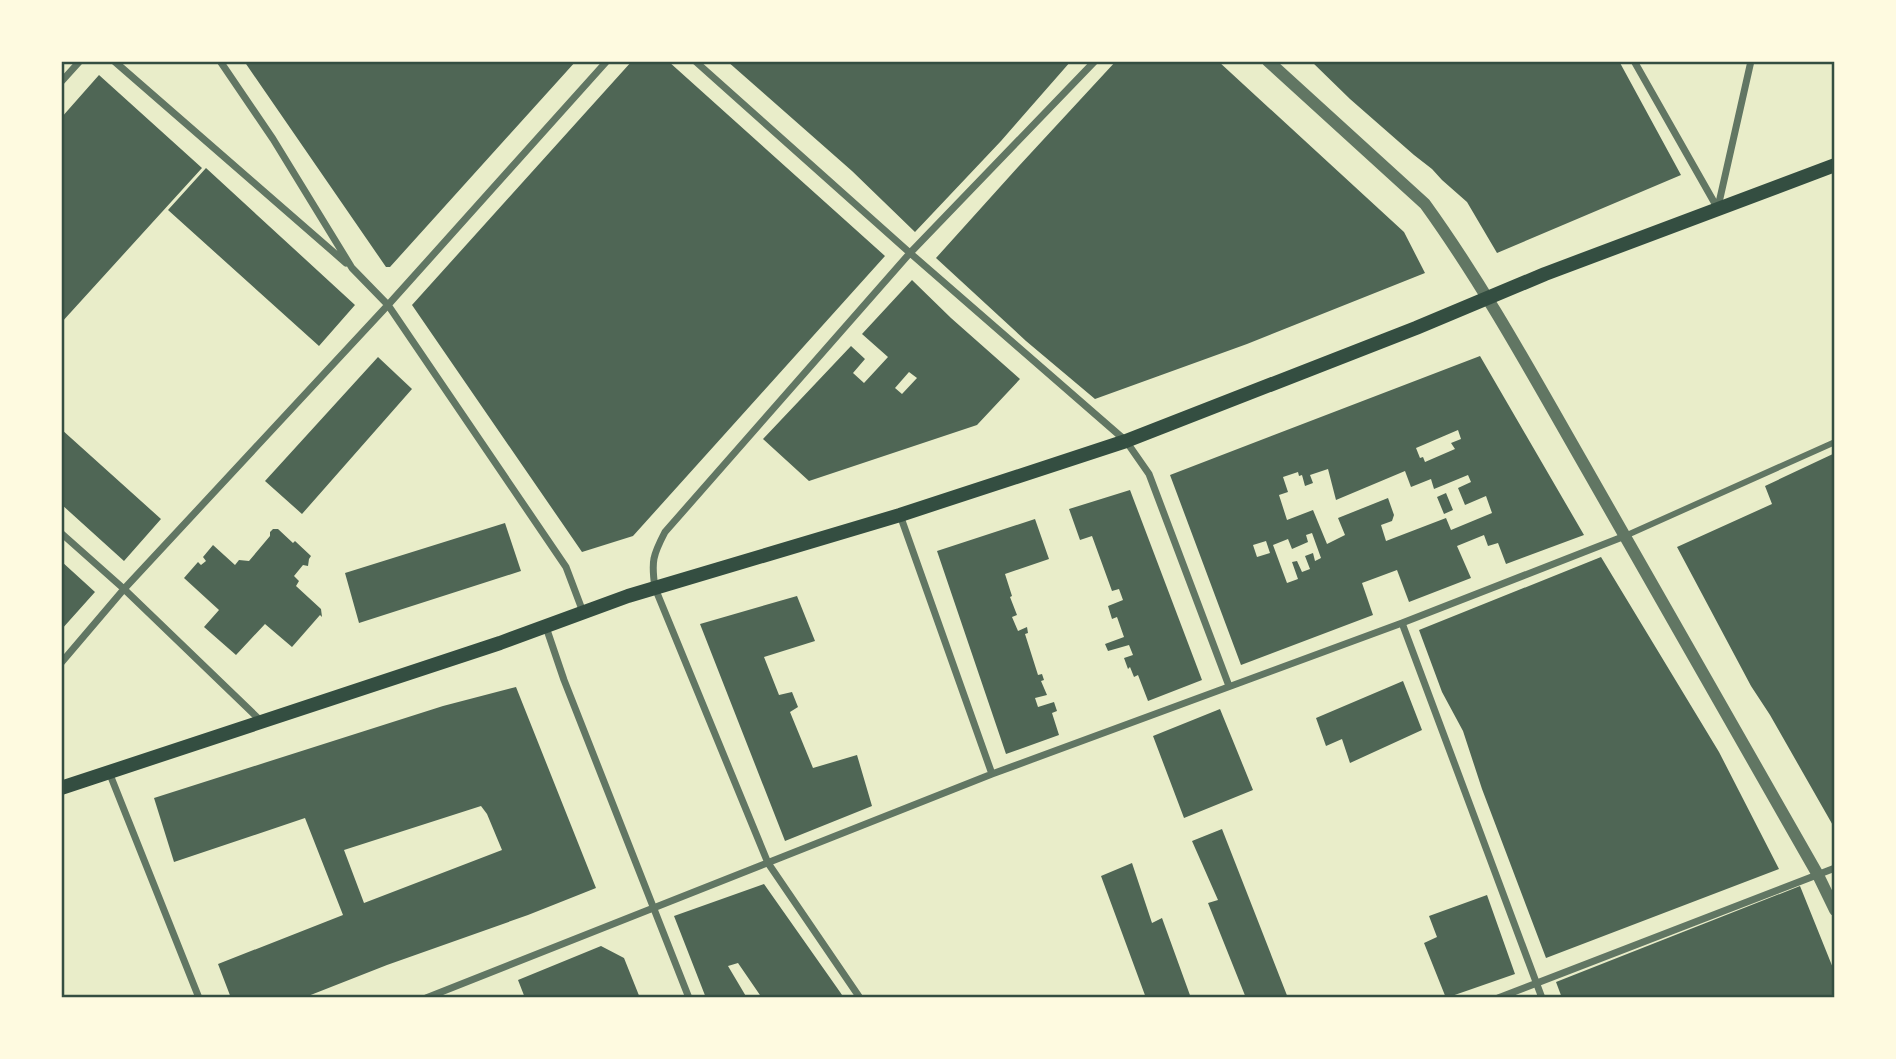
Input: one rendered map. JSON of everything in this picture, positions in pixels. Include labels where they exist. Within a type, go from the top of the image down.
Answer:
[{"type":"main road","points":[[61,788],[547,627],[655,587],[900,515],[1126,441],[1416,328],[1608,249],[1835,165]]},
{"type":"street","points":[[61,82],[80,61]]},
{"type":"street","points":[[114,61],[352,268],[388,305],[566,567],[583,613]]},
{"type":"street","points":[[220,61],[273,139],[352,268]]},
{"type":"street","points":[[61,663],[124,589],[388,305],[607,61]]},
{"type":"street","points":[[695,61],[1126,441],[1149,474],[1229,686]]},
{"type":"street","points":[[860,998],[768,863],[655,587],[652,570],[654,553],[665,532],[910,253],[1095,61]]},
{"type":"street","points":[[1268,61],[1425,204],[1488,298],[1818,875],[1835,910]]},
{"type":"street","points":[[1634,61],[1718,209]]},
{"type":"street","points":[[1718,209],[1751,61]]},
{"type":"street","points":[[426,998],[992,774],[1402,623],[1625,536],[1835,442]]},
{"type":"street","points":[[900,515],[992,774]]},
{"type":"street","points":[[61,533],[124,589],[262,722]]},
{"type":"street","points":[[1402,623],[1542,998]]},
{"type":"street","points":[[547,627],[564,680],[689,998]]},
{"type":"street","points":[[109,771],[199,998]]},
{"type":"street","points":[[1499,998],[1835,868]]},
{"type":"building","points":[[244,61],[576,61],[390,267],[386,267]]},
{"type":"building","points":[[632,61],[668,61],[885,256],[633,536],[582,552],[412,305]]},
{"type":"building","points":[[727,61],[1071,61],[1001,141],[915,232],[852,171]]},
{"type":"building","points":[[1116,61],[1218,61],[1404,232],[1425,273],[1247,344],[1095,399],[1026,341],[936,258]]},
{"type":"building","points":[[1311,61],[1619,61],[1681,175],[1497,253],[1467,202]]},
{"type":"building","points":[[99,75],[202,168],[61,323],[61,118]]},
{"type":"building","points":[[206,168],[355,305],[319,346],[168,210]]},
{"type":"building","points":[[912,280],[1020,379],[977,425],[809,481],[763,439],[851,346],[865,359],[853,373],[864,383],[888,357],[862,334]],"holes":[[[909,372],[917,378],[902,394],[895,388]]]},
{"type":"building","points":[[1480,356],[1584,535],[1506,564],[1498,543],[1488,546],[1484,535],[1457,546],[1471,578],[1409,602],[1397,570],[1362,583],[1373,615],[1241,665],[1170,475]],"holes":[[[1458,430],[1461,439],[1451,443],[1455,449],[1425,462],[1416,448]],[[1328,469],[1336,500],[1405,471],[1411,487],[1431,479],[1434,489],[1468,475],[1471,482],[1458,488],[1465,505],[1486,496],[1492,513],[1451,530],[1446,518],[1386,541],[1381,525],[1392,521],[1394,515],[1388,498],[1338,518],[1345,535],[1327,544],[1313,510],[1287,520],[1279,495],[1288,492],[1283,477],[1298,472],[1299,476],[1302,475],[1305,486],[1313,483],[1310,475]],[[1312,533],[1321,558],[1315,561],[1313,553],[1305,556],[1310,569],[1302,572],[1297,561],[1292,562],[1298,579],[1287,583],[1273,545],[1288,539],[1292,549],[1308,542],[1306,535]],[[1266,541],[1270,553],[1257,557],[1253,545]]]},
{"type":"building","points":[[378,357],[412,389],[302,514],[265,481]]},
{"type":"building","points":[[61,429],[161,519],[124,561],[61,504]]},
{"type":"building","points":[[1835,453],[1835,829],[1751,686],[1677,547],[1772,504],[1765,486]]},
{"type":"building","points":[[1130,490],[1202,680],[1148,701],[1138,675],[1134,677],[1124,658],[1133,655],[1129,645],[1108,651],[1105,644],[1124,637],[1117,617],[1112,619],[1108,606],[1123,600],[1119,589],[1112,591],[1092,536],[1080,540],[1069,509]]},
{"type":"building","points":[[1446,493],[1453,510],[1444,514],[1437,497]]},
{"type":"building","points":[[1035,519],[1049,559],[1005,574],[1017,615],[1012,617],[1018,631],[1027,627],[1028,633],[1025,634],[1038,675],[1042,674],[1044,680],[1041,681],[1047,695],[1035,698],[1038,707],[1054,702],[1057,711],[1052,713],[1059,735],[1006,754],[937,551]]},
{"type":"building","points":[[505,523],[521,571],[359,623],[345,573]]},
{"type":"building","points":[[273,529],[278,529],[293,543],[295,541],[311,556],[308,566],[303,565],[294,576],[299,581],[296,586],[321,609],[322,617],[320,615],[292,647],[265,624],[236,655],[204,627],[219,610],[184,578],[198,562],[201,565],[206,561],[203,557],[213,545],[235,565],[239,560],[249,561]]},
{"type":"building","points":[[1601,557],[1719,752],[1779,869],[1546,958],[1463,731],[1442,692],[1419,630]]},
{"type":"building","points":[[61,561],[95,592],[61,630]]},
{"type":"building","points":[[797,596],[815,641],[764,657],[779,695],[792,692],[798,707],[790,712],[813,768],[857,755],[872,806],[785,841],[700,624]]},
{"type":"building","points":[[1403,681],[1422,730],[1350,763],[1342,739],[1326,746],[1316,718]]},
{"type":"building","points":[[516,687],[596,888],[303,998],[231,998],[218,964],[343,915],[305,818],[174,862],[154,798],[443,706]],"holes":[[[481,806],[502,850],[364,903],[344,850]]]},
{"type":"building","points":[[1220,709],[1253,790],[1184,818],[1153,736]]},
{"type":"building","points":[[1222,829],[1288,998],[1246,998],[1208,903],[1218,900],[1192,841]]},
{"type":"building","points":[[1132,863],[1152,923],[1162,918],[1191,998],[1146,998],[1101,876]]},
{"type":"building","points":[[764,884],[844,998],[762,998],[738,963],[728,966],[747,998],[706,998],[674,916]]},
{"type":"building","points":[[1800,886],[1835,973],[1835,998],[1562,998],[1556,982]]},
{"type":"building","points":[[1487,895],[1515,974],[1446,998],[1424,943],[1437,937],[1429,916]]},
{"type":"building","points":[[601,946],[624,958],[640,998],[525,998],[518,980]]}]
